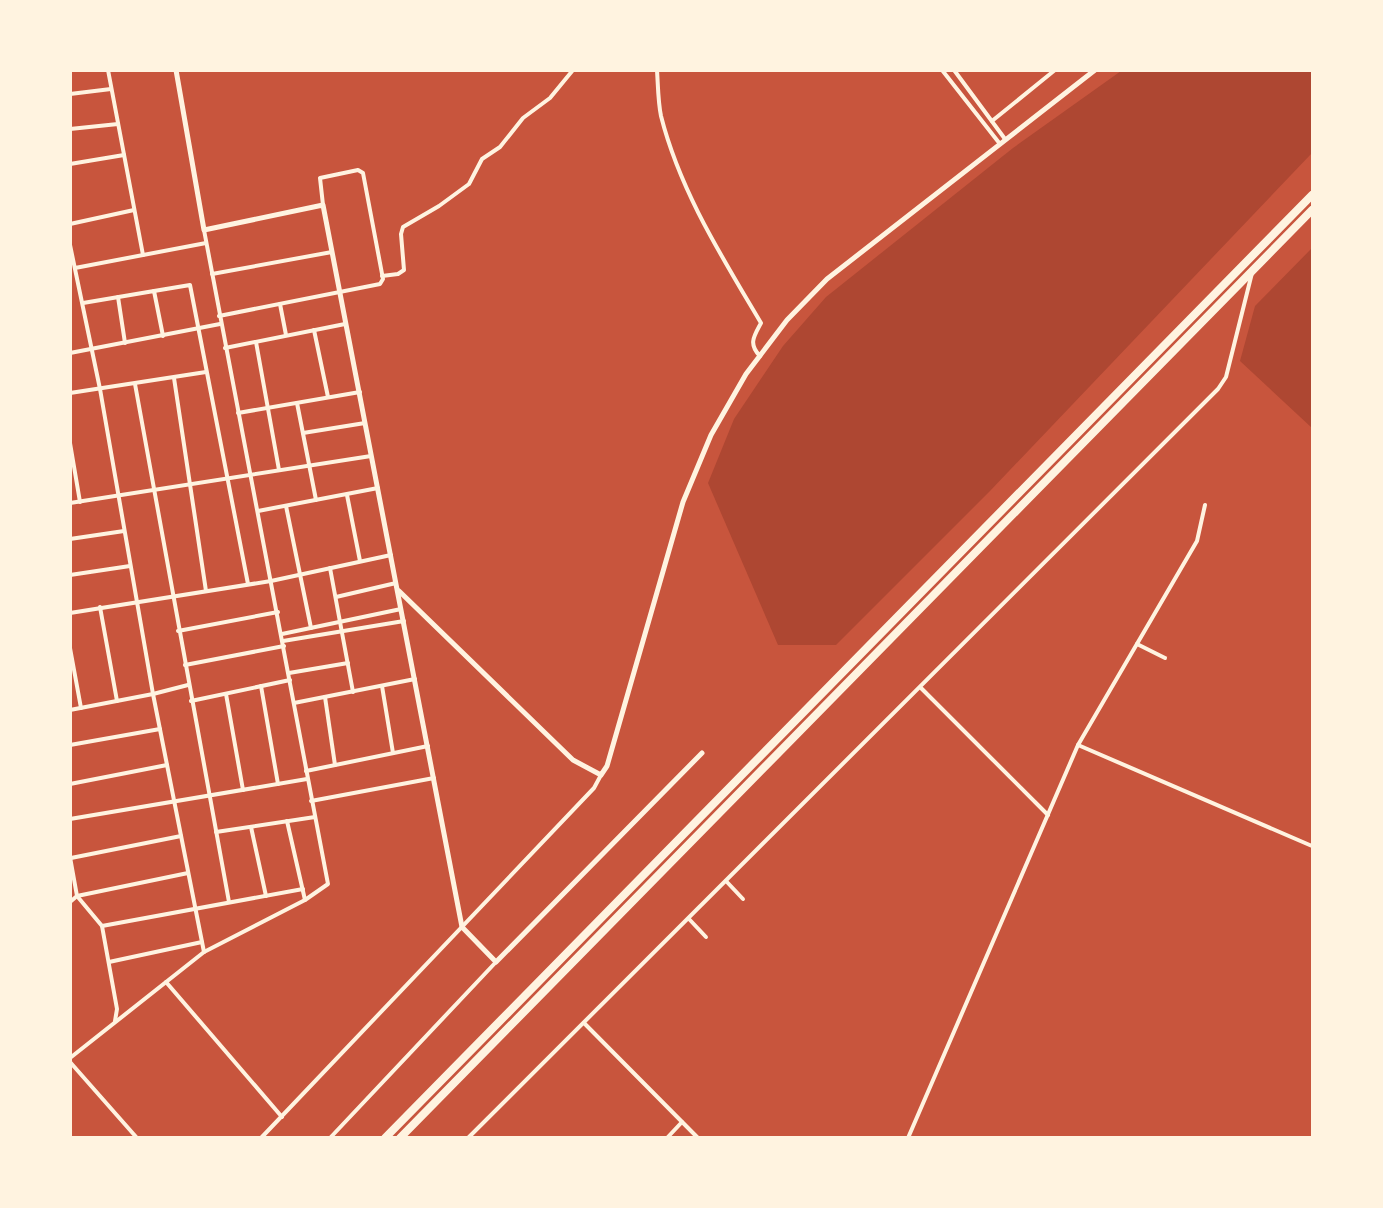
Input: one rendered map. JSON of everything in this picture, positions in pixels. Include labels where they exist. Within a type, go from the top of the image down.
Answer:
[{"type":"highway","points":[[385,1137],[1312,195]]},
{"type":"highway","points":[[400,1137],[1312,210]]},
{"type":"street","points":[[108,70],[142,255]]},
{"type":"street","points":[[137,1137],[70,1060],[204,952],[305,900],[328,884],[278,612],[220,324],[176,70]]},
{"type":"street","points":[[382,276],[398,274],[404,270],[401,234],[404,227],[439,206],[472,180],[482,159],[504,143],[519,122],[550,98],[573,70]]},
{"type":"street","points":[[657,70],[661,115],[681,175],[706,231],[761,323],[752,341],[753,349],[760,356]]},
{"type":"street","points":[[942,70],[1000,144]]},
{"type":"street","points":[[954,70],[1005,139]]},
{"type":"street","points":[[992,121],[1055,70]]},
{"type":"street","points":[[261,1137],[594,788],[607,766],[684,502],[711,435],[746,374],[788,320],[827,279],[1095,70]]},
{"type":"street","points":[[70,94],[111,89]]},
{"type":"street","points":[[70,129],[118,124]]},
{"type":"street","points":[[70,164],[124,155]]},
{"type":"street","points":[[219,316],[340,292],[378,286],[382,282],[382,276],[363,173],[358,170],[320,178],[323,205],[332,252],[340,292],[346,323],[366,422],[378,488],[392,555],[462,927],[496,962]]},
{"type":"street","points":[[204,230],[323,205]]},
{"type":"street","points":[[70,224],[134,210]]},
{"type":"street","points":[[75,268],[206,243]]},
{"type":"street","points":[[70,245],[93,350],[153,694],[204,952]]},
{"type":"street","points":[[212,274],[332,252]]},
{"type":"street","points":[[468,1137],[921,688],[1218,389],[1226,376],[1253,270]]},
{"type":"street","points":[[83,303],[190,285],[248,584]]},
{"type":"street","points":[[154,291],[163,336]]},
{"type":"street","points":[[117,297],[125,343]]},
{"type":"street","points":[[280,304],[286,336]]},
{"type":"street","points":[[225,348],[346,323]]},
{"type":"street","points":[[70,353],[220,324]]},
{"type":"street","points":[[314,330],[328,397]]},
{"type":"street","points":[[256,342],[279,470]]},
{"type":"street","points":[[70,393],[206,372]]},
{"type":"street","points":[[174,378],[206,591]]},
{"type":"street","points":[[135,384],[229,902]]},
{"type":"street","points":[[238,413],[360,392]]},
{"type":"street","points":[[297,403],[316,500]]},
{"type":"street","points":[[303,433],[366,422]]},
{"type":"street","points":[[70,443],[80,502]]},
{"type":"street","points":[[70,503],[372,456]]},
{"type":"street","points":[[258,511],[378,488]]},
{"type":"street","points":[[347,495],[360,561]]},
{"type":"street","points":[[908,1137],[1078,745],[1197,541],[1205,505]]},
{"type":"street","points":[[286,506],[311,628]]},
{"type":"street","points":[[70,539],[124,531]]},
{"type":"street","points":[[70,613],[271,581],[392,555]]},
{"type":"street","points":[[70,575],[130,566]]},
{"type":"street","points":[[330,568],[353,692]]},
{"type":"street","points":[[336,597],[397,583]]},
{"type":"street","points":[[398,590],[573,760],[602,775]]},
{"type":"street","points":[[100,607],[117,701]]},
{"type":"street","points":[[282,634],[402,609]]},
{"type":"street","points":[[178,631],[278,612]]},
{"type":"street","points":[[185,665],[342,631],[404,621]]},
{"type":"street","points":[[1137,644],[1166,658]]},
{"type":"street","points":[[70,648],[81,708]]},
{"type":"street","points":[[289,673],[348,663]]},
{"type":"street","points":[[294,703],[415,679]]},
{"type":"street","points":[[191,701],[290,680]]},
{"type":"street","points":[[70,710],[188,685]]},
{"type":"street","points":[[261,686],[278,784]]},
{"type":"street","points":[[382,686],[393,753]]},
{"type":"street","points":[[921,688],[1048,815]]},
{"type":"street","points":[[226,694],[243,790]]},
{"type":"street","points":[[325,697],[335,765]]},
{"type":"street","points":[[70,745],[160,729]]},
{"type":"street","points":[[1078,745],[1312,846]]},
{"type":"street","points":[[306,771],[428,746]]},
{"type":"street","points":[[330,1137],[496,962],[702,753]]},
{"type":"street","points":[[70,783],[167,765]]},
{"type":"street","points":[[311,801],[434,778]]},
{"type":"street","points":[[70,819],[307,779]]},
{"type":"street","points":[[216,832],[315,817]]},
{"type":"street","points":[[287,821],[305,900]]},
{"type":"street","points":[[251,827],[266,896]]},
{"type":"street","points":[[115,1022],[117,1009],[102,926],[77,896],[71,858],[181,836]]},
{"type":"street","points":[[70,902],[77,896],[189,873]]},
{"type":"street","points":[[726,882],[743,899]]},
{"type":"street","points":[[102,926],[303,889]]},
{"type":"street","points":[[689,919],[706,937]]},
{"type":"street","points":[[109,962],[202,942]]},
{"type":"street","points":[[166,982],[282,1117]]},
{"type":"street","points":[[584,1023],[698,1137]]},
{"type":"street","points":[[667,1137],[682,1122]]},
{"type":"shaded area","points":[[1121,71],[1312,71],[1312,153],[990,491],[836,645],[778,645],[708,483],[734,419],[783,346],[826,297],[1013,148]]},
{"type":"shaded area","points":[[1312,248],[1312,428],[1240,361],[1255,306]]}]
